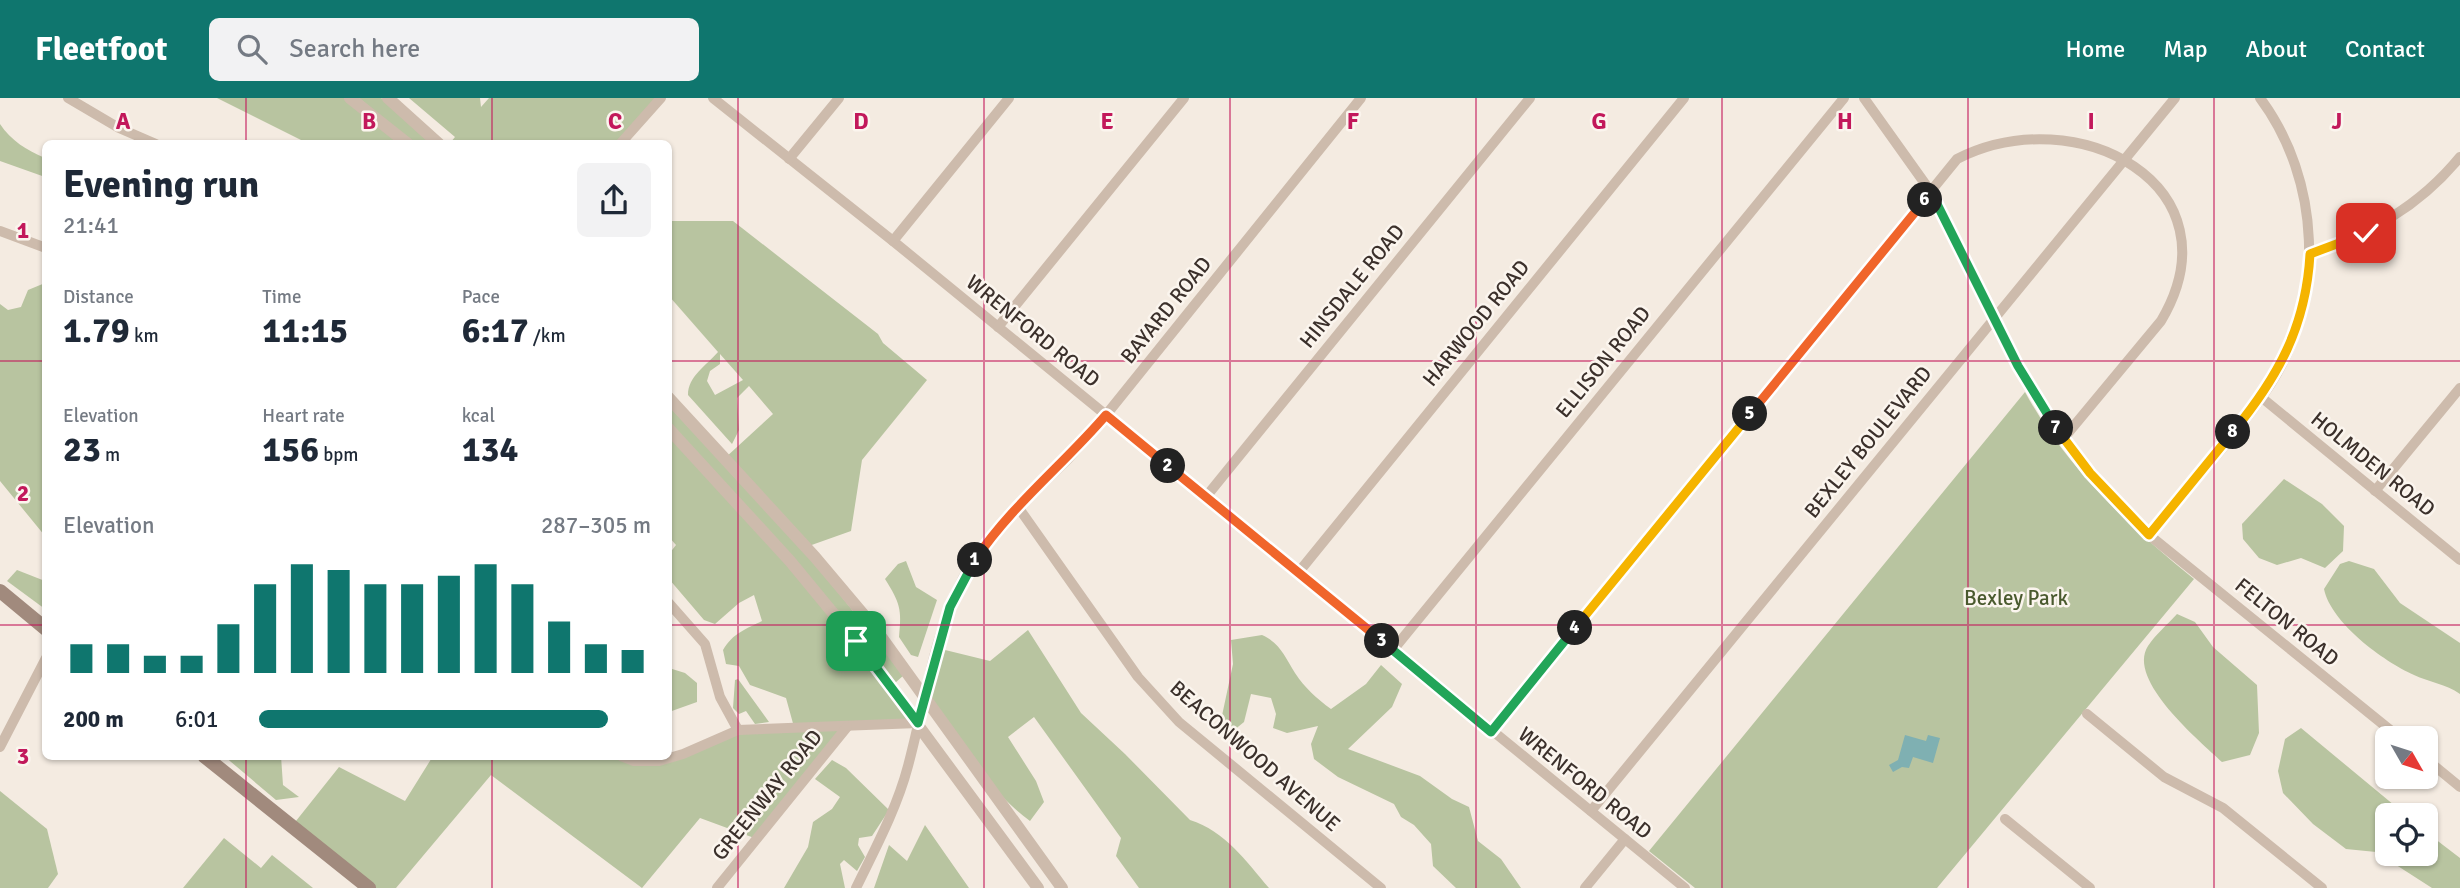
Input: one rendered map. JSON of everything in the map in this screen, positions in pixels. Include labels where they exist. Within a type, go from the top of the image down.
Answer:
[{"type":"main road","points":[[0,591],[42,626]]},
{"type":"main road","points":[[209,760],[369,888]]},
{"type":"street","points":[[68,98],[119,128],[147,140]]},
{"type":"street","points":[[350,98],[403,140]]},
{"type":"street","points":[[388,98],[435,140]]},
{"type":"street","points":[[624,140],[661,98]]},
{"type":"street","name":"WRENFORD ROAD","points":[[713,98],[893,241],[1685,888]]},
{"type":"street","points":[[789,159],[839,98]]},
{"type":"street","points":[[893,241],[1009,98]]},
{"type":"street","points":[[998,327],[1184,98]]},
{"type":"street","name":"BAYARD ROAD","points":[[856,888],[893,809],[908,768],[950,607],[964,576],[990,538],[1069,458],[1106,415],[1361,98]]},
{"type":"street","name":"HINSDALE ROAD","points":[[1205,498],[1530,98]]},
{"type":"street","name":"HARWOOD ROAD","points":[[1298,573],[1684,98]]},
{"type":"street","name":"ELLISON ROAD","points":[[1393,650],[1844,98]]},
{"type":"street","name":"FELTON ROAD","points":[[1864,98],[1931,192],[2035,396],[2063,439],[2098,482],[2149,535],[2385,726]]},
{"type":"street","name":"BEXLEY BOULEVARD","points":[[1591,811],[2175,98]]},
{"type":"street","points":[[2149,535],[2261,397],[2290,346],[2302,306],[2310,254],[2309,226],[2296,166],[2280,129],[2260,98]]},
{"type":"street","points":[[1491,732],[1958,159],[1996,131]]},
{"type":"street","points":[[2310,254],[2357,237],[2391,220],[2425,195],[2460,157]]},
{"type":"street","points":[[2063,439],[2152,333],[2170,306],[2175,292],[2182,259],[2180,228],[2172,200],[2153,167]]},
{"type":"street","points":[[0,231],[42,247]]},
{"type":"street","points":[[2375,491],[2460,387]]},
{"type":"street","name":"HOLMDEN ROAD","points":[[2261,397],[2460,560]]},
{"type":"street","points":[[672,401],[844,590],[925,697],[1062,888]]},
{"type":"street","points":[[672,432],[790,561],[918,723],[1038,888]]},
{"type":"street","name":"BEACONWOOD AVENUE","points":[[1018,507],[1138,677],[1179,722],[1381,888]]},
{"type":"street","points":[[672,607],[705,644],[720,696],[738,730]]},
{"type":"street","points":[[0,747],[42,666]]},
{"type":"street","points":[[2088,714],[2164,776],[2223,808],[2322,888]]},
{"type":"street","points":[[672,757],[738,730],[918,723]]},
{"type":"street","name":"GREENWAY ROAD","points":[[717,888],[847,727]]},
{"type":"street","points":[[631,760],[662,760]]},
{"type":"street","points":[[2438,769],[2460,787]]},
{"type":"street","points":[[2005,819],[2090,888]]},
{"type":"street","points":[[1585,888],[1625,839]]},
{"type":"green space","points":[[217,98],[350,98],[404,140],[301,140]]},
{"type":"green space","points":[[359,98],[381,98],[387,101],[427,140],[409,140]]},
{"type":"green space","points":[[409,98],[480,98],[481,107],[489,98],[661,98],[624,140],[452,140],[455,137]]},
{"type":"green space","points":[[0,124],[20,144],[42,157],[42,176],[0,161]]},
{"type":"green space","points":[[672,221],[733,221],[878,334],[883,343],[927,380],[862,460],[851,531],[806,547],[725,458],[773,414],[749,386],[737,398],[739,430],[732,444],[688,395],[694,377],[718,352],[672,299]],"holes":[[[720,354],[743,380],[715,395],[707,381],[710,371],[720,364]]]},
{"type":"green space","points":[[42,284],[42,532],[0,481],[0,304],[8,310],[21,307],[28,290]]},
{"type":"green space","name":"Bexley Park","points":[[2025,392],[2059,445],[2100,494],[2194,579],[1937,888],[1695,888],[1649,851]]},
{"type":"green space","points":[[672,409],[814,562],[904,675],[895,683],[779,543],[672,425]]},
{"type":"green space","points":[[672,431],[760,527],[918,723],[847,727],[757,839],[700,818],[642,888],[491,775],[396,888],[369,888],[292,826],[339,767],[405,801],[431,760],[672,760],[672,756],[738,730],[794,727],[786,698],[750,685],[739,666],[726,664],[723,650],[731,639],[762,621],[754,595],[739,603],[715,624],[704,620],[672,583],[672,550],[676,545],[672,540]]},
{"type":"green space","points":[[2284,479],[2322,504],[2344,526],[2343,551],[2325,568],[2301,558],[2277,565],[2259,558],[2243,539],[2242,524]]},
{"type":"green space","points":[[906,561],[916,587],[937,600],[918,657],[911,655],[899,637],[899,606],[885,579],[898,564]]},
{"type":"green space","points":[[2349,561],[2374,569],[2400,603],[2460,643],[2460,694],[2402,669],[2374,651],[2347,627],[2329,602],[2324,589],[2340,564]]},
{"type":"green space","points":[[17,570],[42,580],[42,607],[7,581]]},
{"type":"green space","points":[[2177,614],[2195,622],[2213,647],[2257,685],[2259,733],[2250,755],[2222,762],[2168,709],[2147,676],[2144,660],[2148,646]]},
{"type":"green space","points":[[1028,630],[1081,713],[1190,820],[1214,831],[1234,848],[1269,888],[1139,888],[1116,856],[1121,838],[1034,717],[1008,737],[1036,781],[1044,802],[1030,821],[1000,794],[973,764],[925,697],[937,648],[990,661]]},
{"type":"green space","points":[[1262,635],[1278,646],[1303,683],[1331,709],[1366,684],[1381,665],[1402,684],[1392,707],[1348,749],[1420,776],[1452,799],[1469,807],[1478,841],[1501,859],[1521,888],[1456,888],[1433,866],[1431,844],[1414,825],[1401,817],[1394,804],[1338,777],[1314,759],[1311,744],[1318,726],[1287,733],[1273,728],[1276,714],[1271,698],[1251,694],[1244,722],[1228,735],[1220,725],[1233,664],[1231,640]]},
{"type":"green space","points":[[672,669],[685,673],[697,683],[697,702],[672,711]]},
{"type":"green space","points":[[738,679],[769,722],[755,724],[746,711],[739,714],[733,708],[735,680]]},
{"type":"green space","points":[[2301,728],[2392,803],[2375,803],[2375,852],[2346,849],[2313,824],[2283,793],[2278,771],[2285,739]]},
{"type":"green space","points":[[229,760],[281,760],[283,785],[299,797],[276,800]]},
{"type":"green space","points":[[832,760],[846,768],[889,810],[872,836],[859,838],[858,845],[865,857],[857,871],[844,860],[840,864],[845,888],[784,888],[808,847],[813,822],[832,809],[840,797],[815,779]]},
{"type":"green space","points":[[0,791],[47,829],[58,874],[48,888],[0,888]]},
{"type":"green space","points":[[925,825],[969,888],[874,888],[889,845],[907,861]]},
{"type":"green space","points":[[224,838],[261,868],[272,855],[313,888],[183,888]]},
{"type":"green space","points":[[2438,841],[2460,858],[2460,888],[2432,888],[2398,866],[2438,866]]},
{"type":"water","points":[[1905,735],[1926,741],[1928,735],[1940,738],[1933,763],[1913,757],[1909,768],[1902,767],[1893,772],[1889,765],[1898,760]]},
{"type":"route","points":[[856,641],[918,723],[950,607],[964,576],[990,538],[1069,458],[1106,415],[1491,732],[1931,192],[2035,396],[2063,439],[2090,473],[2149,535],[2261,397],[2281,366],[2302,306],[2310,254],[2366,233]]}]
